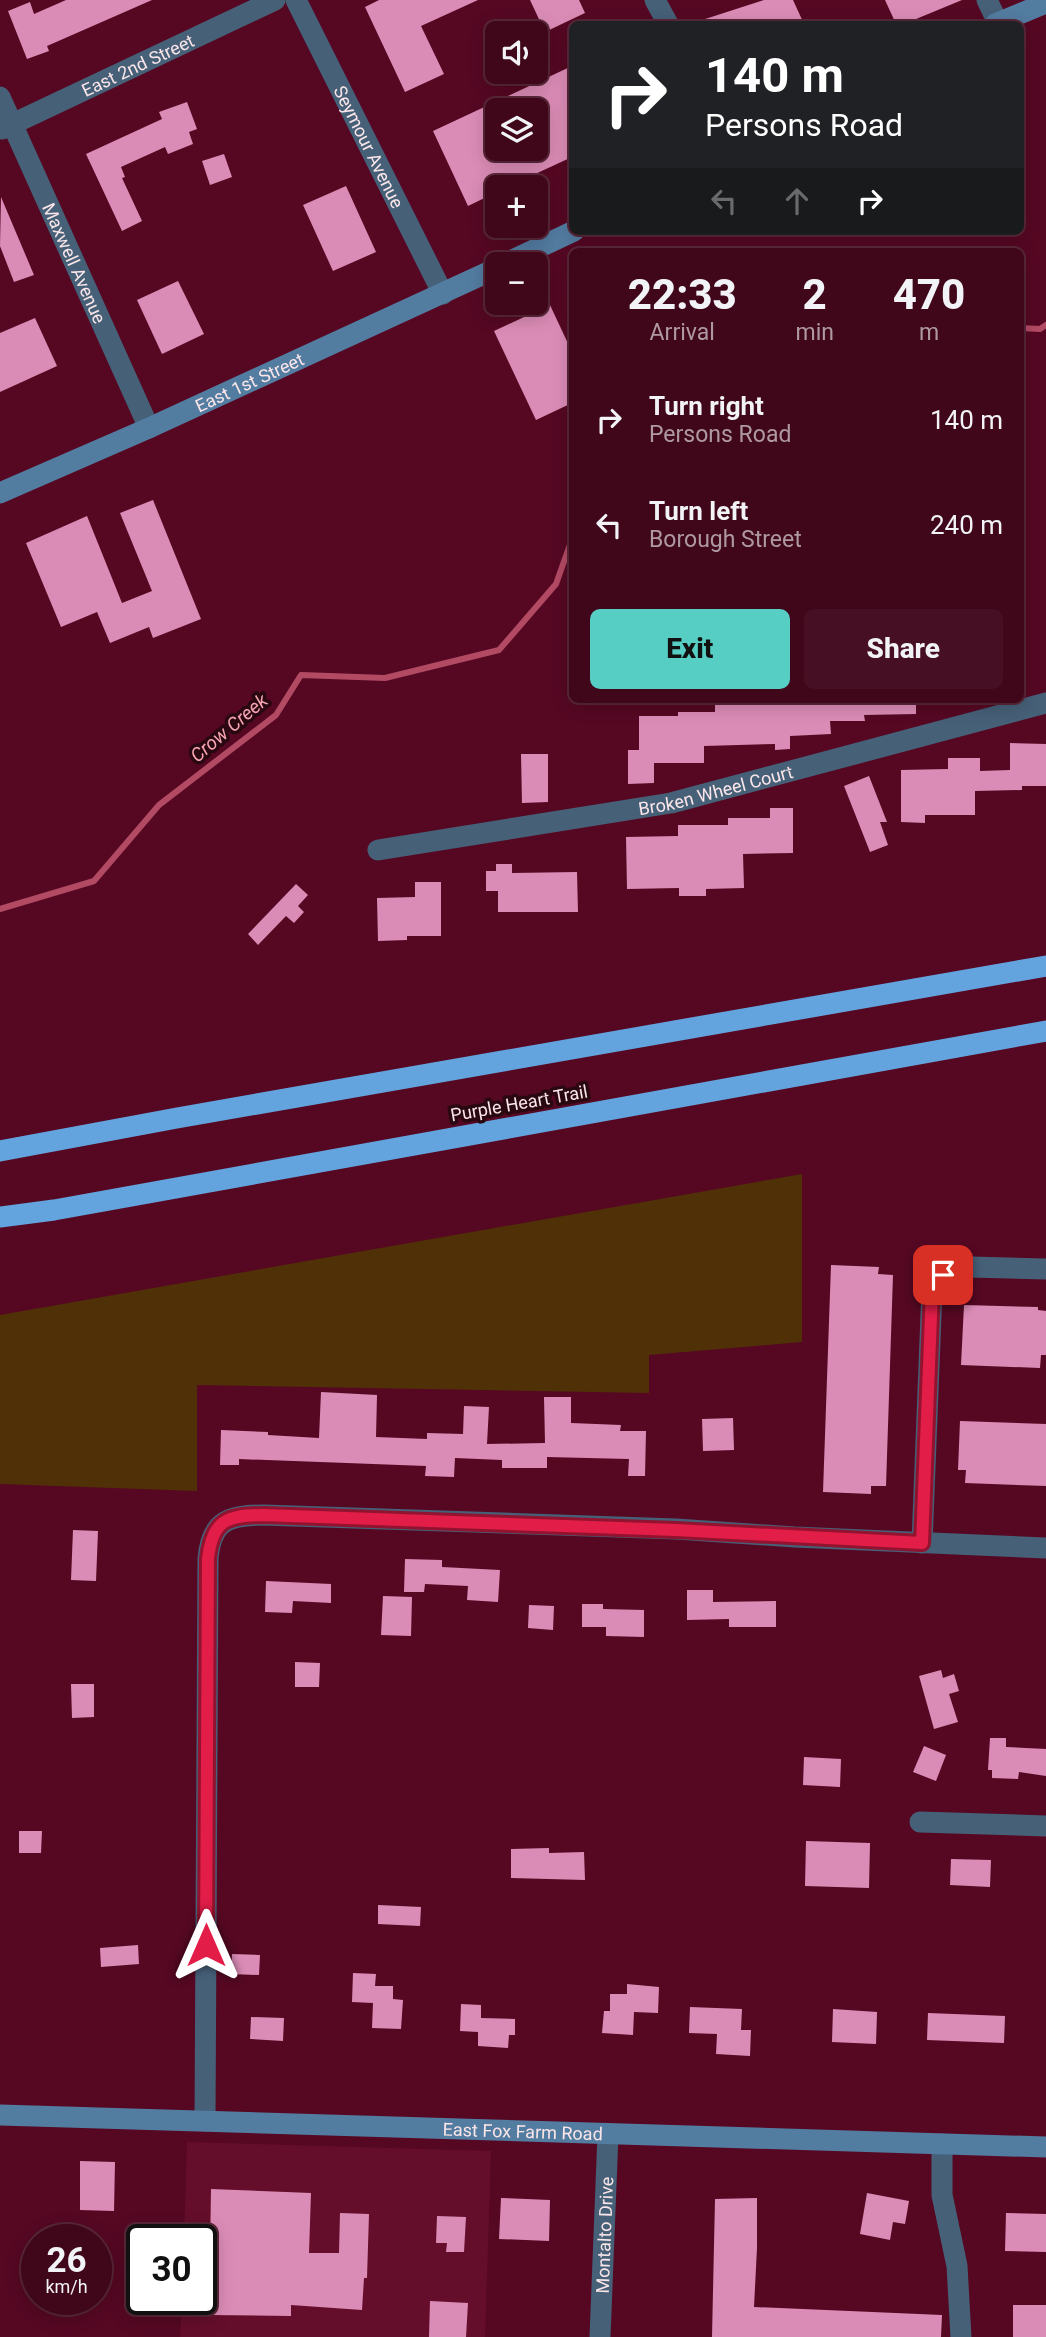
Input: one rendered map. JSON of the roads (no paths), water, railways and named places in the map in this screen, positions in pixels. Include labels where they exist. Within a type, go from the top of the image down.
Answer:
[{"type":"highway","points":[[0,1151],[1046,966]]},
{"type":"highway","name":"Purple Heart Trail","points":[[0,1217],[54,1210],[1046,1031]]},
{"type":"highway","points":[[0,1140],[177,1118]]},
{"type":"main road","points":[[1003,21],[1046,3]]},
{"type":"main road","points":[[529,252],[569,233]]},
{"type":"main road","name":"East 1st Street","points":[[0,493],[149,428],[485,274]]},
{"type":"main road","name":"East Fox Farm Road","points":[[0,2115],[1046,2147]]},
{"type":"street","name":"East 2nd Street","points":[[6,127],[275,0]]},
{"type":"street","name":"Seymour Avenue","points":[[296,0],[443,293]]},
{"type":"street","points":[[655,0],[666,21]]},
{"type":"street","points":[[987,0],[995,21]]},
{"type":"street","name":"Maxwell Avenue","points":[[0,97],[6,127],[149,428]]},
{"type":"street","name":"Broken Wheel Court","points":[[378,850],[671,803],[1046,703]]},
{"type":"street","points":[[922,1543],[932,1290],[943,1275],[971,1267],[1046,1269]]},
{"type":"street","points":[[205,2121],[208,1559],[210,1540],[217,1526],[230,1518],[264,1515],[676,1530],[1046,1548]]},
{"type":"street","points":[[920,1822],[1046,1826]]},
{"type":"street","name":"Montalto Drive","points":[[600,2337],[608,2134]]},
{"type":"street","points":[[942,2144],[942,2195],[957,2266],[961,2337]]},
{"type":"waterway","name":"Crow Creek","points":[[1024,328],[1040,329],[1046,325]]},
{"type":"waterway","name":"Crow Creek","points":[[0,909],[94,881],[159,805],[276,715],[301,675],[385,678],[499,650],[556,584],[569,547]]}]
